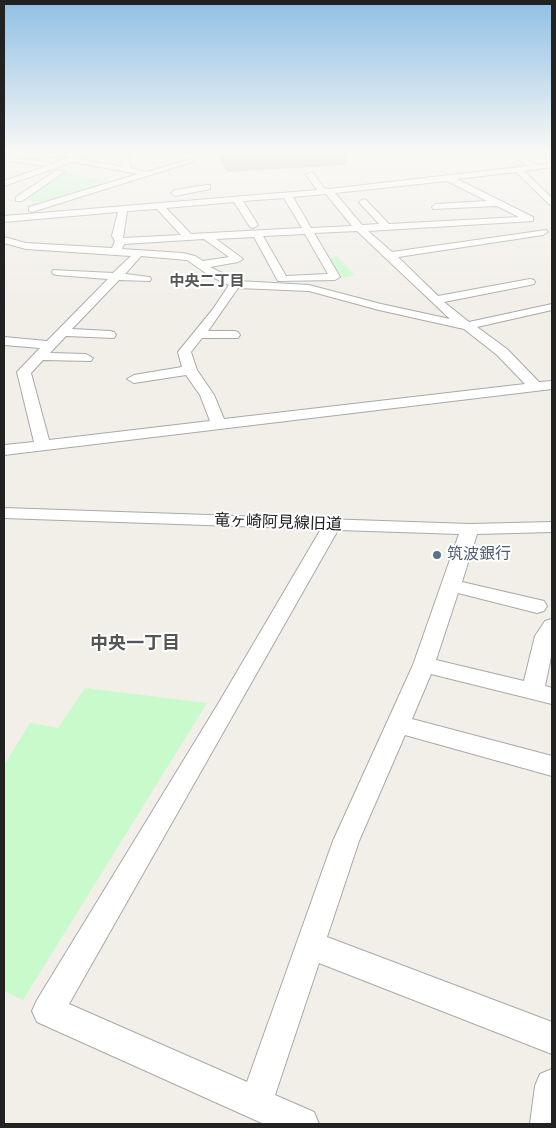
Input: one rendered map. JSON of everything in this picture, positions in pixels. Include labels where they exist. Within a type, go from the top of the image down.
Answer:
[{"type":"street","points":[[6,220],[40,206]]},
{"type":"street","points":[[6,220],[128,206]]},
{"type":"street","points":[[106,209],[135,206]]},
{"type":"street","points":[[163,206],[188,238]]},
{"type":"street","points":[[241,206],[282,279],[335,277],[293,206]]},
{"type":"street","points":[[340,206],[358,227],[436,300],[466,326],[484,336],[536,387]]},
{"type":"street","points":[[366,206],[386,226]]},
{"type":"street","points":[[436,207],[457,206]]},
{"type":"street","points":[[504,206],[530,219],[552,240]]},
{"type":"street","points":[[118,246],[117,236],[123,208]]},
{"type":"street","points":[[4,240],[26,246],[118,246],[255,230],[306,231],[530,219]]},
{"type":"street","points":[[390,255],[543,232]]},
{"type":"street","points":[[200,265],[238,259],[207,237]]},
{"type":"street","points":[[118,246],[139,253],[184,256],[235,284],[308,288],[379,307],[466,326],[552,307]]},
{"type":"street","points":[[442,248],[457,256]]},
{"type":"street","points":[[44,445],[24,372],[139,253]]},
{"type":"street","points":[[57,272],[146,279]]},
{"type":"street","points":[[436,300],[530,282]]},
{"type":"street","points":[[219,424],[207,395],[190,370],[184,352],[217,311],[235,284]]},
{"type":"street","points":[[63,332],[110,335]]},
{"type":"street","points":[[198,334],[234,335]]},
{"type":"street","points":[[4,341],[50,345]]},
{"type":"street","points":[[39,356],[86,358]]},
{"type":"street","points":[[134,380],[190,370]]},
{"type":"street","points":[[4,450],[552,385]]},
{"type":"street","name":"竜ヶ崎阿見線旧道","points":[[4,513],[470,529],[552,527]]},
{"type":"street","points":[[302,1124],[48,1012],[226,710],[332,525]]},
{"type":"street","points":[[256,1103],[346,841],[424,664],[470,529]]},
{"type":"street","points":[[450,585],[537,606]]},
{"type":"street","points":[[424,664],[543,694],[545,636],[552,626]]},
{"type":"street","points":[[398,724],[552,766]]},
{"type":"street","points":[[310,945],[552,1038]]},
{"type":"street","points":[[547,1124],[552,1086]]},
{"type":"green space","points":[[337,256],[355,275],[342,278],[329,259]]},
{"type":"green space","points":[[85,688],[207,703],[23,1000],[4,991],[4,765],[30,723],[58,728]]},
{"type":"place","name":"筑波銀行","points":[[437,555]]},
{"type":"district","name":"中央二丁目","points":[[207,282]]},
{"type":"district","name":"中央一丁目","points":[[135,644]]}]
